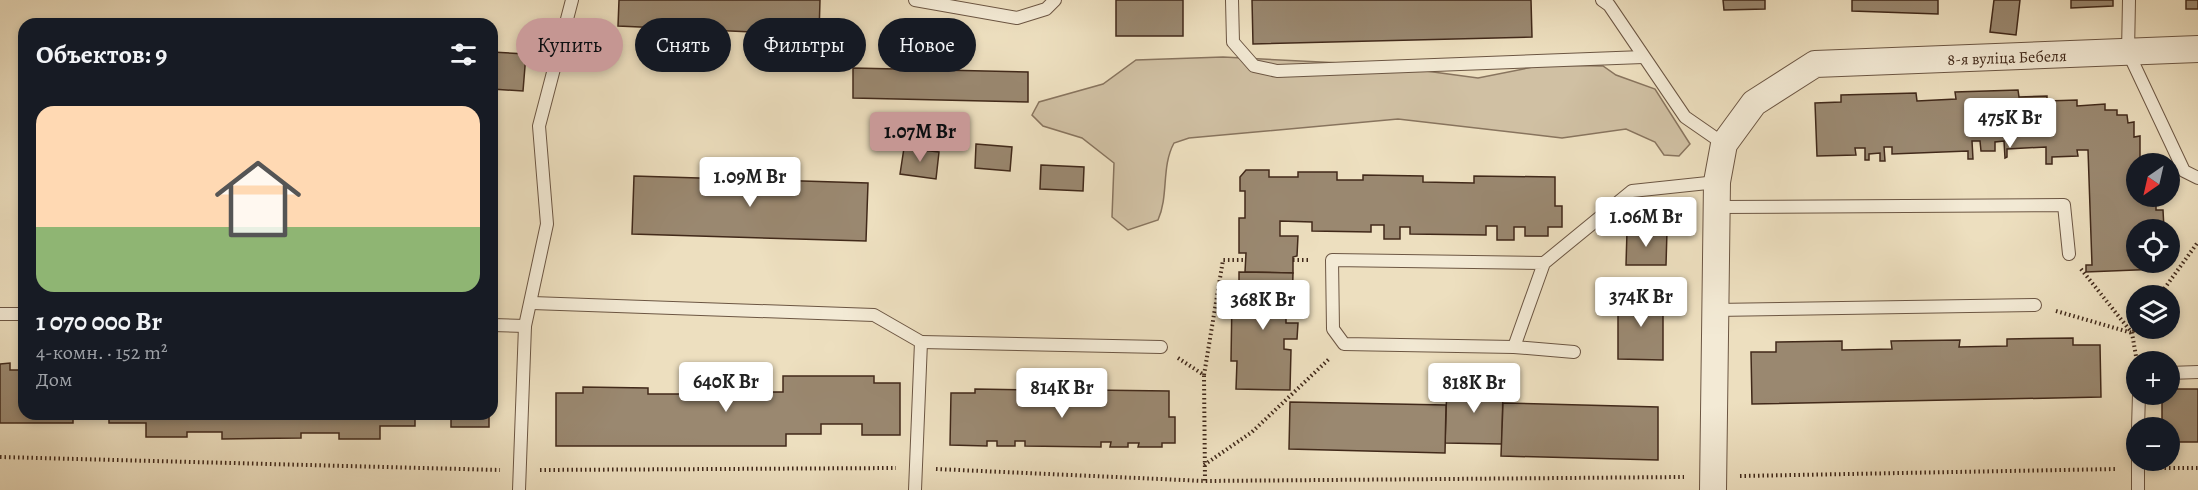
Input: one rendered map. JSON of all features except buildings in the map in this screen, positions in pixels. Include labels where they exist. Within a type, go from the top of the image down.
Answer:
[{"type":"street","name":"8-я вуліца Бебеля","points":[[1724,144],[1754,103],[1815,64],[2198,49]]},
{"type":"street","points":[[1712,483],[1717,195],[1724,144]]},
{"type":"lane","points":[[519,490],[525,326],[532,303],[547,224],[538,126],[572,0]]},
{"type":"lane","points":[[915,0],[1017,18],[1046,9],[1055,0]]},
{"type":"lane","points":[[1232,0],[1233,42],[1254,66],[1277,72],[1643,57]]},
{"type":"lane","points":[[1602,0],[1609,5],[1685,117],[1724,144]]},
{"type":"lane","points":[[2129,0],[2128,52],[2184,171],[2198,178]]},
{"type":"lane","points":[[1514,347],[1544,263],[1632,190],[1717,195],[2064,205],[2069,254]]},
{"type":"lane","points":[[1544,263],[1332,260],[1333,329],[1344,344],[1514,347],[1574,352]]},
{"type":"lane","points":[[532,303],[874,315],[921,342],[1161,347]]},
{"type":"lane","points":[[1715,310],[2035,305]]},
{"type":"lane","points":[[0,314],[18,314]]},
{"type":"lane","points":[[498,325],[525,326]]},
{"type":"lane","points":[[915,490],[921,342]]},
{"type":"lane","points":[[2180,373],[2198,372]]},
{"type":"lane","points":[[2138,471],[2138,490]]},
{"type":"path","points":[[2167,285],[2198,242]]},
{"type":"path","points":[[2069,254],[2126,325]]},
{"type":"path","points":[[1204,482],[1204,375],[1223,260],[1246,260]]},
{"type":"path","points":[[2035,305],[2126,331]]},
{"type":"path","points":[[1204,465],[1252,432],[1344,344]]},
{"type":"path","points":[[1161,347],[1204,375]]},
{"type":"path","points":[[0,457],[519,470],[916,468],[1204,482],[1712,483],[2126,466]]},
{"type":"path","points":[[2180,467],[2198,468]]},
{"type":"shaded area","points":[[1223,57],[1381,65],[1478,78],[1543,65],[1603,66],[1616,75],[1655,89],[1690,144],[1679,156],[1664,155],[1655,142],[1626,129],[1562,138],[1398,119],[1189,138],[1174,143],[1170,152],[1158,220],[1128,230],[1112,217],[1114,163],[1082,138],[1043,126],[1032,115],[1039,102],[1103,84],[1136,60]]}]
